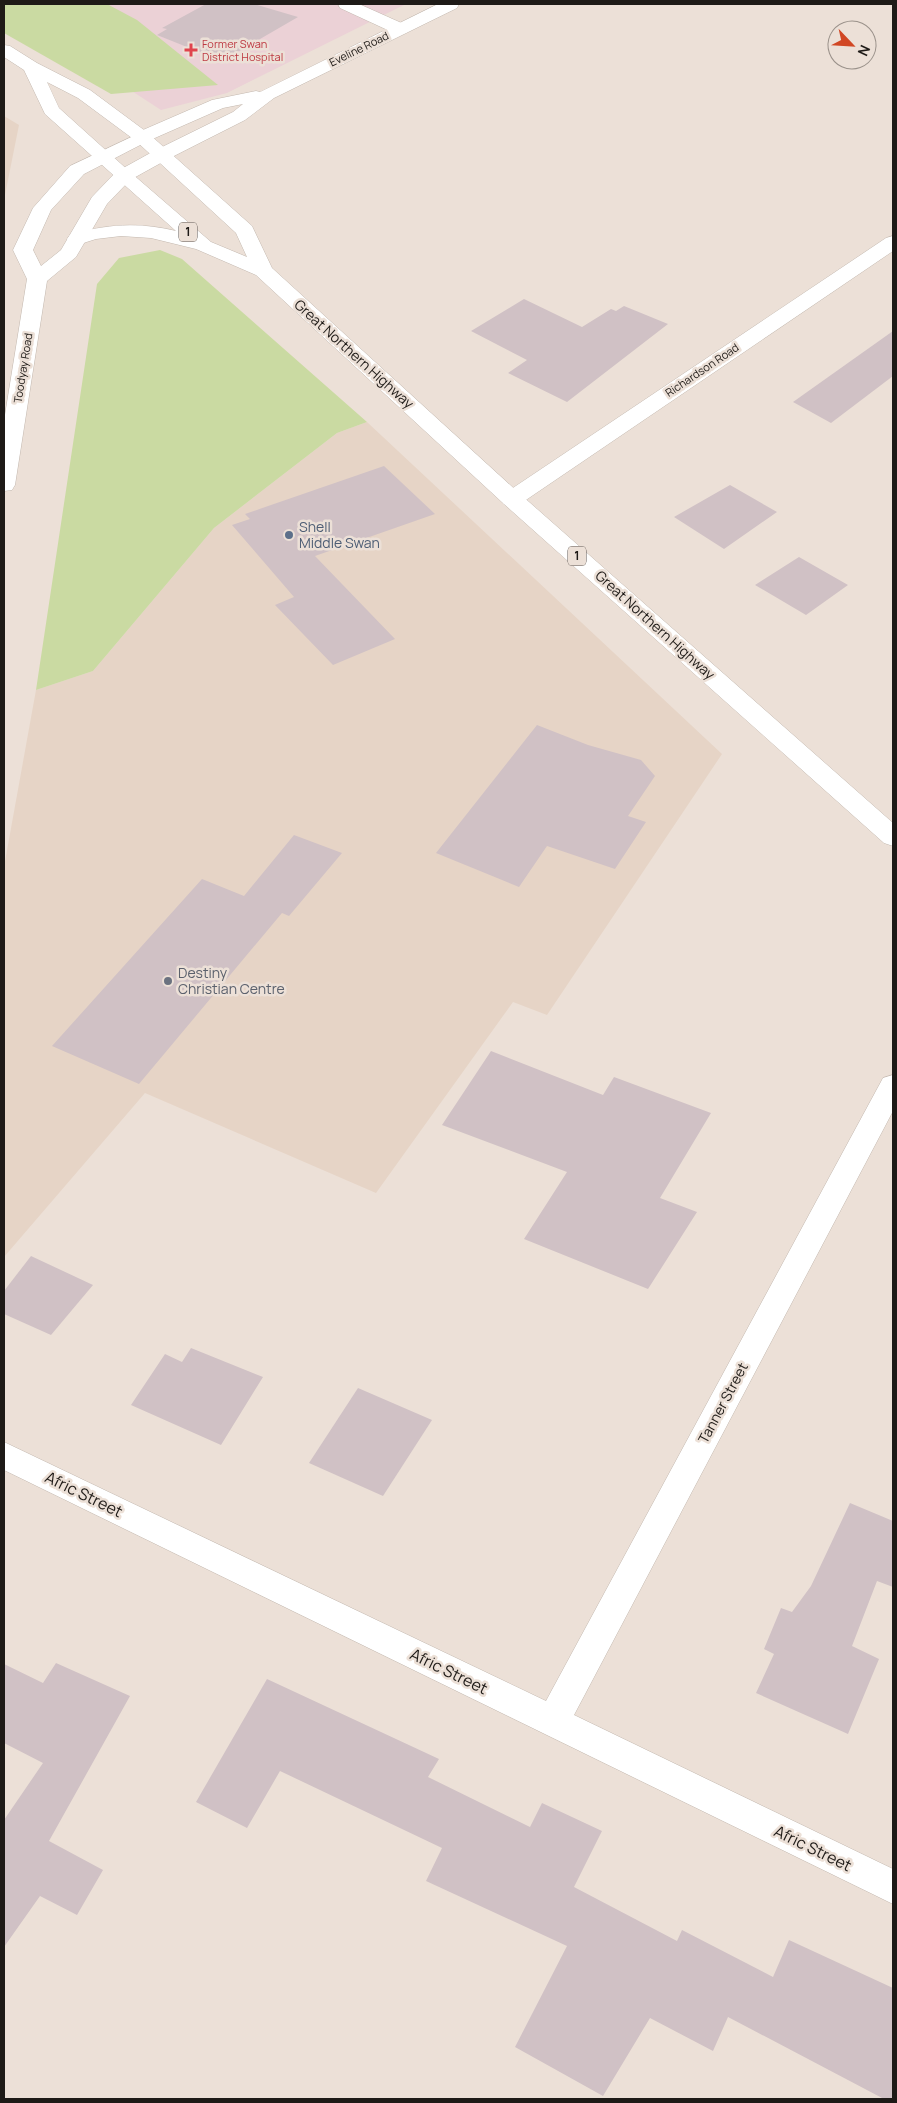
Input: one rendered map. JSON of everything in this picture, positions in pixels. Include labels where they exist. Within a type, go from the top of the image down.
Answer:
[{"type":"main road","points":[[346,4],[400,28]]},
{"type":"main road","name":"Eveline Road","points":[[161,155],[239,116],[268,94],[450,4]]},
{"type":"main road","name":"Great Northern Highway","points":[[4,50],[31,67],[84,94],[142,137],[246,230],[263,271]]},
{"type":"main road","name":"Great Northern Highway","points":[[31,67],[51,110],[123,176],[204,246],[263,271],[512,499],[893,837]]},
{"type":"main road","name":"Eveline Road","points":[[142,137],[218,104],[268,94]]},
{"type":"main road","points":[[142,137],[77,170],[42,208],[23,250],[37,279],[69,253],[99,201],[123,176],[161,155]]},
{"type":"main road","points":[[77,239],[95,232],[119,229],[151,231],[204,246]]},
{"type":"main road","name":"Richardson Road","points":[[512,499],[893,242]]},
{"type":"main road","name":"Toodyay Road","points":[[4,486],[37,279]]},
{"type":"main road","name":"Tanner Street","points":[[553,1721],[893,1085]]},
{"type":"main road","name":"Afric Street","points":[[4,1455],[893,1887]]},
{"type":"shaded area","name":"Former Swan District Hospital","points":[[4,4],[406,4],[227,93],[161,110],[4,8]]},
{"type":"shaded area","points":[[4,116],[19,125],[4,200]]},
{"type":"shaded area","points":[[367,422],[722,754],[547,1015],[513,1002],[376,1193],[145,1093],[4,1257],[4,867],[36,690],[93,671],[214,528],[337,433]]},
{"type":"green space","points":[[4,4],[107,4],[137,20],[218,85],[111,94],[4,33]]},
{"type":"green space","points":[[160,250],[182,259],[367,422],[337,433],[214,528],[93,671],[36,690],[97,284],[119,258]]},
{"type":"building","points":[[206,4],[254,4],[298,17],[222,61],[157,35],[167,29],[162,28]]},
{"type":"building","points":[[524,299],[582,327],[611,309],[616,311],[624,306],[668,324],[567,402],[508,373],[527,360],[471,331]]},
{"type":"building","points":[[893,331],[893,376],[831,423],[793,402]]},
{"type":"building","points":[[384,466],[435,514],[315,556],[395,639],[333,665],[275,605],[294,597],[232,525],[250,519],[245,514]]},
{"type":"building","points":[[730,485],[777,512],[724,549],[674,517]]},
{"type":"building","points":[[799,557],[848,585],[806,615],[755,585]]},
{"type":"building","points":[[537,725],[588,745],[641,760],[655,776],[628,816],[646,822],[615,869],[547,846],[519,887],[436,853]]},
{"type":"building","name":"Destiny Christian Centre","points":[[294,835],[342,853],[289,916],[282,913],[139,1084],[52,1046],[202,879],[244,896]]},
{"type":"building","points":[[491,1051],[603,1095],[614,1077],[711,1113],[660,1198],[697,1212],[648,1289],[524,1239],[567,1172],[442,1125]]},
{"type":"building","points":[[31,1256],[93,1285],[51,1335],[4,1314],[4,1291]]},
{"type":"building","points":[[191,1348],[263,1377],[221,1445],[131,1405],[165,1354],[182,1362]]},
{"type":"building","points":[[358,1388],[432,1420],[383,1496],[309,1463]]},
{"type":"building","points":[[850,1503],[893,1521],[893,1587],[877,1581],[852,1646],[879,1659],[848,1734],[756,1693],[774,1654],[764,1649],[781,1608],[792,1612],[811,1586]]},
{"type":"building","points":[[56,1663],[130,1696],[49,1841],[103,1870],[77,1915],[40,1896],[4,1947],[4,1820],[43,1763],[4,1743],[4,1664],[43,1683]]},
{"type":"building","points":[[267,1679],[439,1759],[428,1777],[530,1827],[542,1803],[602,1831],[574,1887],[677,1941],[682,1930],[773,1977],[789,1940],[893,1988],[893,2099],[884,2099],[728,2017],[713,2051],[650,2018],[603,2096],[515,2047],[567,1946],[426,1881],[442,1848],[280,1771],[247,1828],[196,1802]]},
{"type":"place","name":"Former Swan District Hospital","points":[[191,50]]},
{"type":"place","name":"Shell Middle Swan","points":[[289,535]]},
{"type":"place","name":"Destiny Christian Centre","points":[[168,981]]}]
